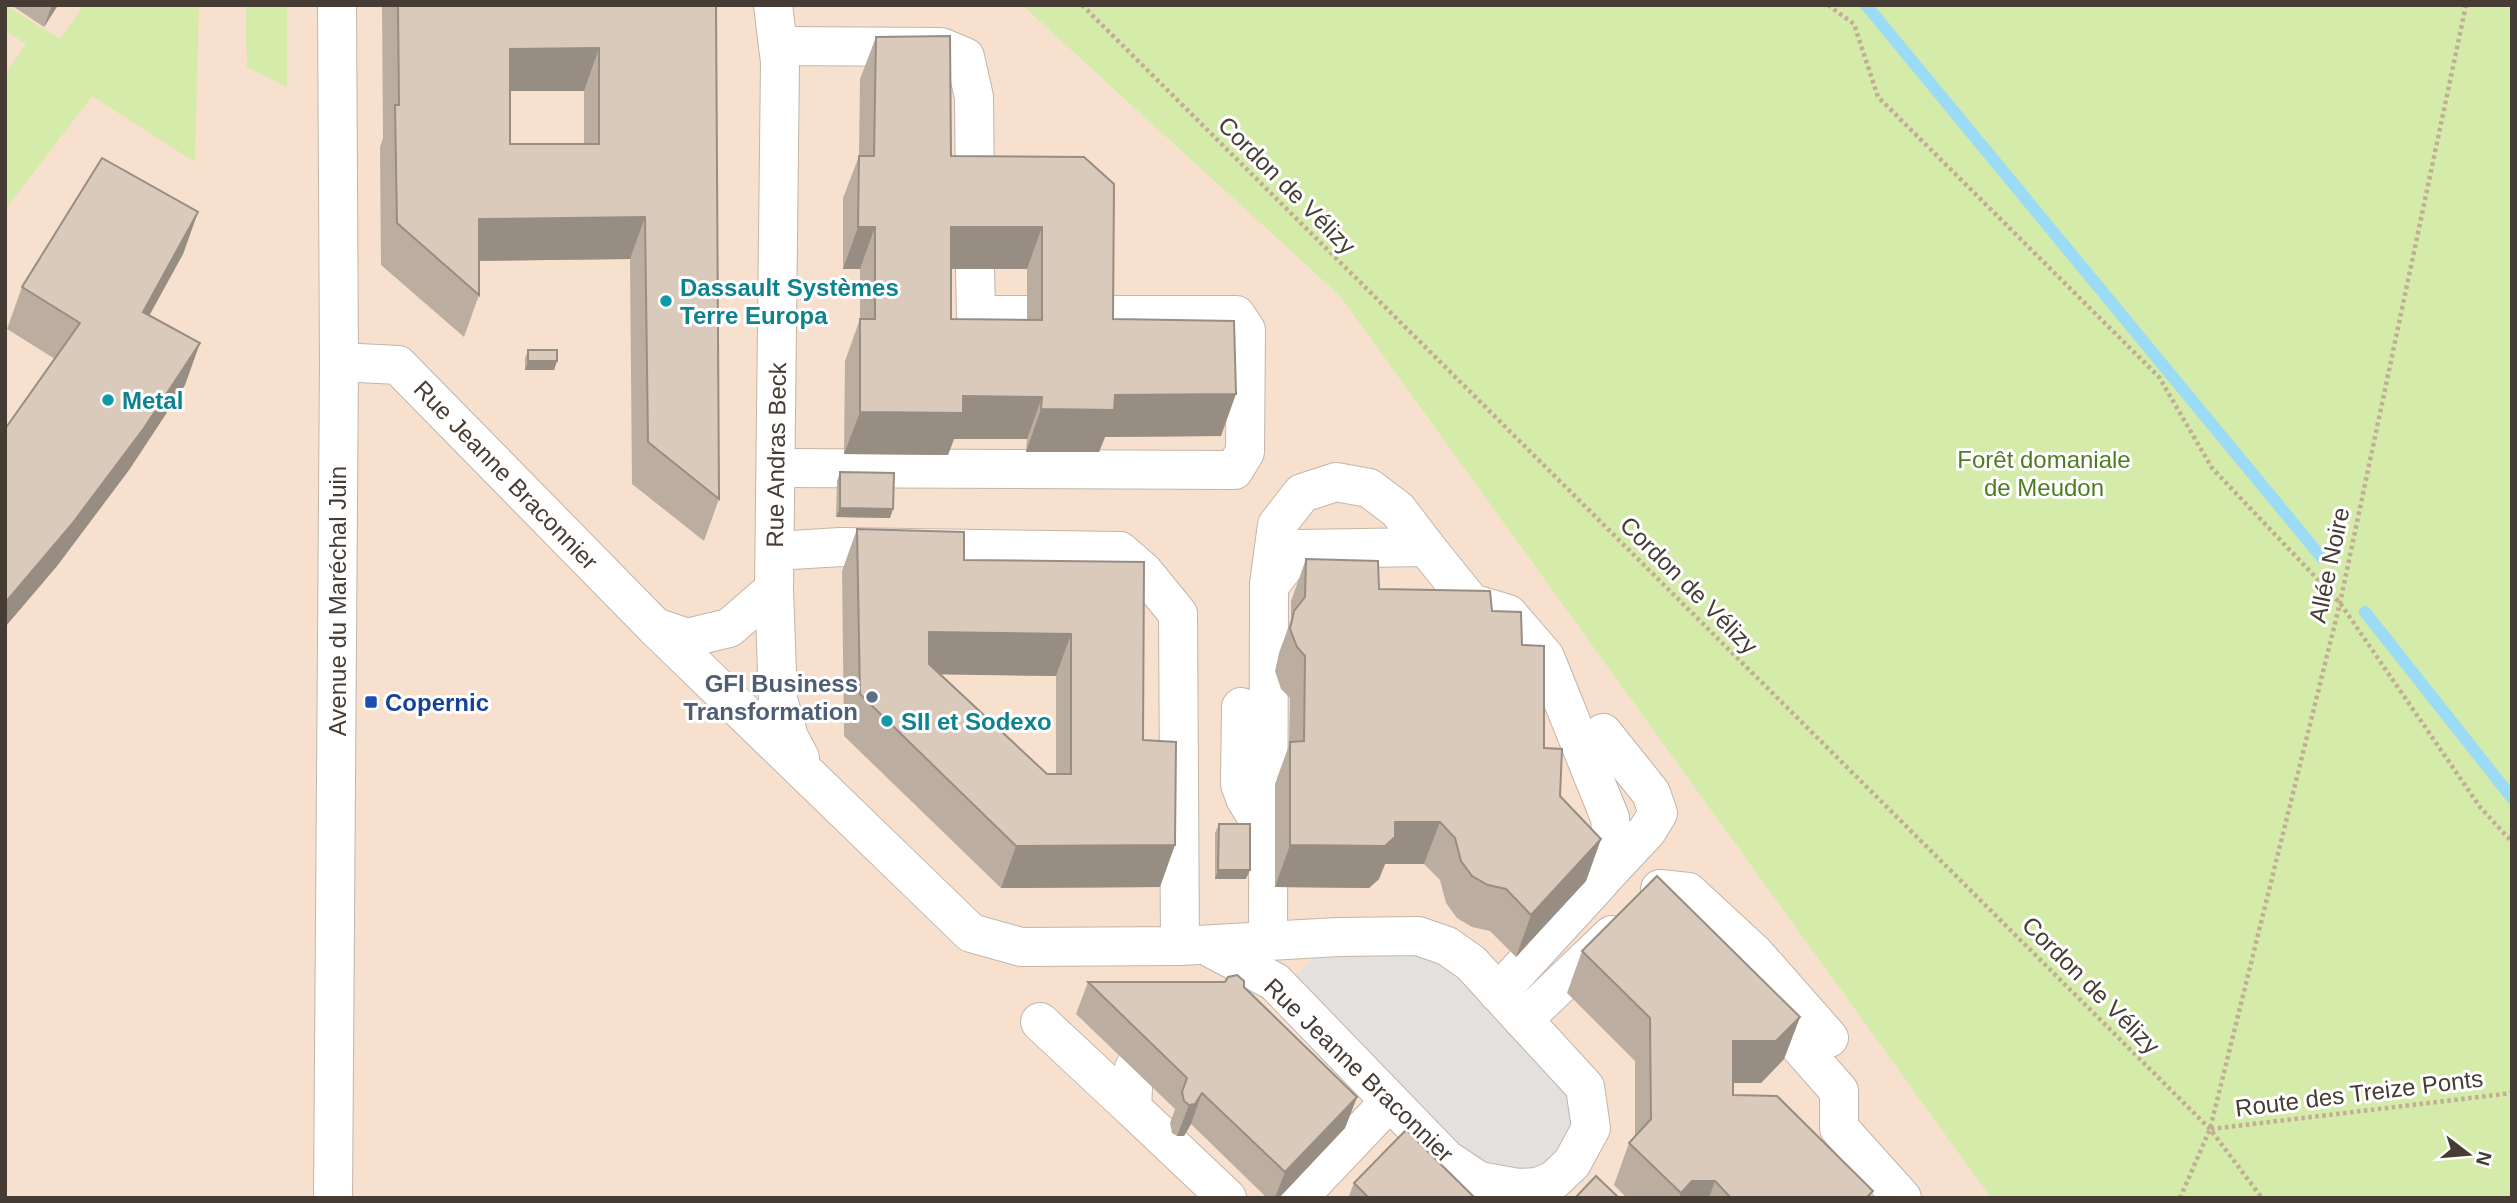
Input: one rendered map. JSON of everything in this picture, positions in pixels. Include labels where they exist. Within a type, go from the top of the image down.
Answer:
[{"type":"street","name":"Avenue du Maréchal Juin","points":[[333,1198],[340,362],[337,5]]},
{"type":"street","name":"Rue Andras Beck","points":[[773,5],[778,46],[775,551],[778,700],[789,737],[807,772]]},
{"type":"street","points":[[778,46],[941,47],[965,57],[974,97],[975,198]]},
{"type":"street","points":[[975,270],[976,315],[1027,315]]},
{"type":"street","points":[[776,468],[1234,470],[1245,452],[1246,330],[1236,315],[1098,315]]},
{"type":"street","name":"Rue Jeanne Braconnier","points":[[340,362],[398,365],[655,627],[971,933],[1021,947],[1193,945],[1338,937],[1418,936],[1447,946],[1471,963],[1585,1087],[1591,1128],[1579,1181],[1518,1188],[1479,1181],[1446,1159],[1275,982],[1193,945]]},
{"type":"street","points":[[1268,941],[1269,586],[1277,525],[1302,494],[1336,482],[1369,488],[1398,510],[1471,603],[1508,614],[1545,657],[1609,818],[1613,852],[1600,882]]},
{"type":"street","points":[[775,551],[841,547],[1120,551],[1143,571],[1178,614],[1193,945]]},
{"type":"street","points":[[1269,586],[1298,549],[1426,547]]},
{"type":"street","name":"Rue Jeanne Braconnier","points":[[655,627],[687,638],[729,628],[775,589]]},
{"type":"street","points":[[1241,707],[1240,784],[1245,798],[1268,836]]},
{"type":"street","points":[[1511,1006],[1600,882],[1647,831],[1658,813],[1651,793],[1603,733]]},
{"type":"street","points":[[1511,1006],[1660,889],[1688,892],[1755,954],[1829,1038]]},
{"type":"street","points":[[1660,889],[1839,1091],[1839,1128],[1902,1198]]},
{"type":"street","points":[[1138,987],[1140,946]]},
{"type":"street","points":[[1040,1023],[1227,1198]]},
{"type":"street","points":[[1132,1108],[1134,1068]]},
{"type":"street","points":[[1298,1198],[1390,1101]]},
{"type":"street","points":[[1391,1159],[1419,1130]]},
{"type":"path","name":"Cordon de Vélizy","points":[[1082,5],[2210,1129],[2262,1198]]},
{"type":"path","points":[[1828,5],[1854,24],[1878,97],[2159,377],[2212,468],[2340,603],[2480,807],[2512,842]]},
{"type":"path","name":"Allée Noire","points":[[2180,1198],[2210,1129],[2340,603],[2466,5]]},
{"type":"path","name":"Route des Treize Ponts","points":[[2210,1129],[2512,1093]]},
{"type":"shaded area","points":[[5,5],[1022,5],[1340,296],[1991,1198],[5,1198]]},
{"type":"shaded area","points":[[1409,945],[1446,959],[1577,1103],[1576,1127],[1563,1150],[1543,1167],[1521,1173],[1495,1169],[1462,1151],[1291,982],[1325,946]]},
{"type":"green space","points":[[5,5],[60,39],[84,5],[199,5],[195,162],[92,96],[5,210],[5,74],[26,44],[5,30]]},
{"type":"green space","points":[[246,5],[287,5],[287,87],[247,67]]},
{"type":"green space","name":"Forêt domaniale de Meudon","points":[[1022,5],[2512,5],[2512,1198],[1991,1198],[1340,296]]},
{"type":"building","name":"Dassault Systèmes Terre Europa","points":[[398,5],[716,5],[719,499],[648,442],[645,217],[479,219],[479,295],[397,223],[395,105],[399,105]],"holes":[[[599,48],[599,144],[510,144],[510,49]]]},
{"type":"building","points":[[950,36],[951,156],[1084,157],[1114,184],[1113,319],[1234,321],[1236,394],[1115,395],[1114,410],[1041,409],[1042,397],[963,396],[963,413],[860,412],[860,319],[875,319],[875,227],[858,227],[859,156],[874,156],[876,37]],"holes":[[[951,227],[1042,227],[1042,320],[951,319]]]},
{"type":"building","name":"Metal","points":[[102,158],[198,212],[143,312],[200,343],[144,428],[72,524],[5,603],[5,429],[80,323],[22,287]]},
{"type":"building","points":[[528,350],[557,350],[557,361],[528,361]]},
{"type":"building","points":[[840,472],[894,473],[893,509],[840,508]]},
{"type":"building","points":[[857,529],[964,532],[964,560],[1144,562],[1143,740],[1176,742],[1175,845],[1016,846],[860,694]],"holes":[[[929,632],[1071,634],[1071,774],[1047,774],[929,664]]]},
{"type":"building","points":[[1306,559],[1378,561],[1379,589],[1490,591],[1492,611],[1521,612],[1522,645],[1544,646],[1544,748],[1562,749],[1560,796],[1601,839],[1531,915],[1506,889],[1488,885],[1472,876],[1461,861],[1455,838],[1440,822],[1395,822],[1395,837],[1385,846],[1290,845],[1290,742],[1304,741],[1305,656],[1297,647],[1290,629],[1294,611],[1305,597]]},
{"type":"building","points":[[1219,824],[1250,824],[1250,870],[1218,870]]},
{"type":"building","points":[[1657,876],[1800,1017],[1776,1041],[1733,1041],[1733,1095],[1777,1096],[1873,1191],[1866,1198],[1731,1198],[1715,1181],[1692,1181],[1681,1193],[1629,1143],[1651,1119],[1650,1018],[1582,951]]},
{"type":"building","points":[[1237,975],[1244,981],[1244,987],[1357,1097],[1285,1172],[1202,1093],[1195,1104],[1189,1105],[1184,1101],[1182,1092],[1187,1078],[1088,982],[1225,982],[1228,977]]},
{"type":"building","points":[[1406,1130],[1474,1197],[1497,1198],[1369,1198],[1354,1183]]},
{"type":"building","points":[[1596,1176],[1619,1198],[1575,1198]]},
{"type":"waterway","points":[[1866,5],[2322,558]]},
{"type":"waterway","points":[[2365,612],[2512,798]]},
{"type":"place","name":"Dassault Systèmes Terre Europa","points":[[666,301]]},
{"type":"place","name":"Metal","points":[[108,400]]},
{"type":"place","name":"GFI Business Transformation","points":[[872,697]]},
{"type":"place","name":"Copernic","points":[[371,702]]},
{"type":"place","name":"SII et Sodexo","points":[[887,721]]}]
